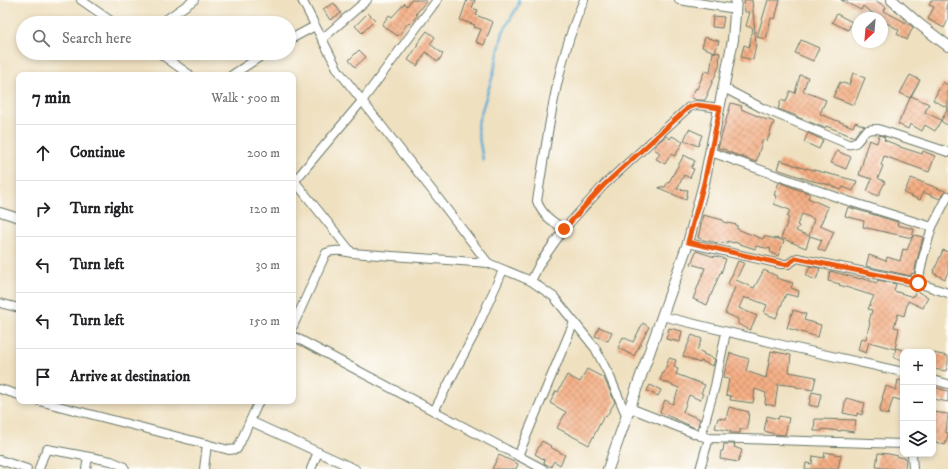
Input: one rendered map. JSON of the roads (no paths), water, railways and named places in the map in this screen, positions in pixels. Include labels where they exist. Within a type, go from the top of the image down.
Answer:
[{"type":"street","points":[[81,0],[104,16]]},
{"type":"street","points":[[171,16],[194,0]]},
{"type":"street","points":[[302,0],[338,70],[488,263]]},
{"type":"street","points":[[322,40],[367,0]]},
{"type":"street","points":[[296,179],[362,101],[437,0]]},
{"type":"street","points":[[564,229],[540,209],[537,201],[557,83],[576,18],[584,0]]},
{"type":"street","points":[[608,469],[688,242],[711,152],[733,40],[736,4],[679,0]]},
{"type":"street","points":[[892,0],[919,24],[948,46]]},
{"type":"street","points":[[296,36],[315,26]]},
{"type":"street","points":[[169,60],[186,72]]},
{"type":"street","points":[[237,72],[255,60]]},
{"type":"street","points":[[724,88],[762,108],[848,144],[852,145],[857,143],[869,130],[878,129],[948,152]]},
{"type":"street","points":[[531,281],[540,263],[564,229],[604,185],[689,107],[697,105],[720,108]]},
{"type":"street","points":[[711,152],[845,200],[932,227]]},
{"type":"street","points":[[296,183],[352,252]]},
{"type":"street","points":[[918,283],[923,258],[932,227],[948,196]]},
{"type":"street","points":[[0,212],[16,217]]},
{"type":"street","points":[[688,242],[782,264],[788,264],[796,258],[918,283],[948,293]]},
{"type":"street","points":[[296,319],[326,253],[331,251],[336,250],[488,263],[531,281],[554,297],[595,348],[628,413],[710,438],[900,444]]},
{"type":"street","points":[[434,411],[474,335],[503,270]]},
{"type":"street","points":[[0,303],[16,307]]},
{"type":"street","points":[[662,316],[900,371]]},
{"type":"street","points":[[518,456],[574,322]]},
{"type":"street","points":[[701,436],[715,386],[726,332]]},
{"type":"street","points":[[296,338],[543,469]]},
{"type":"street","points":[[936,381],[948,384]]},
{"type":"street","points":[[0,390],[16,395]]},
{"type":"street","points":[[51,404],[229,450],[237,449],[258,404]]},
{"type":"street","points":[[250,421],[355,469]]},
{"type":"street","points":[[700,469],[710,438]]},
{"type":"street","points":[[204,469],[207,444]]},
{"type":"street","points":[[39,469],[47,449],[111,461],[123,466],[124,469]]},
{"type":"street","points":[[311,469],[318,452]]},
{"type":"street","points":[[86,469],[88,457]]},
{"type":"street","points":[[912,457],[913,469]]},
{"type":"street","points":[[0,460],[27,469]]},
{"type":"waterway","points":[[483,160],[477,126],[493,75],[503,32],[519,4],[519,0]]}]
